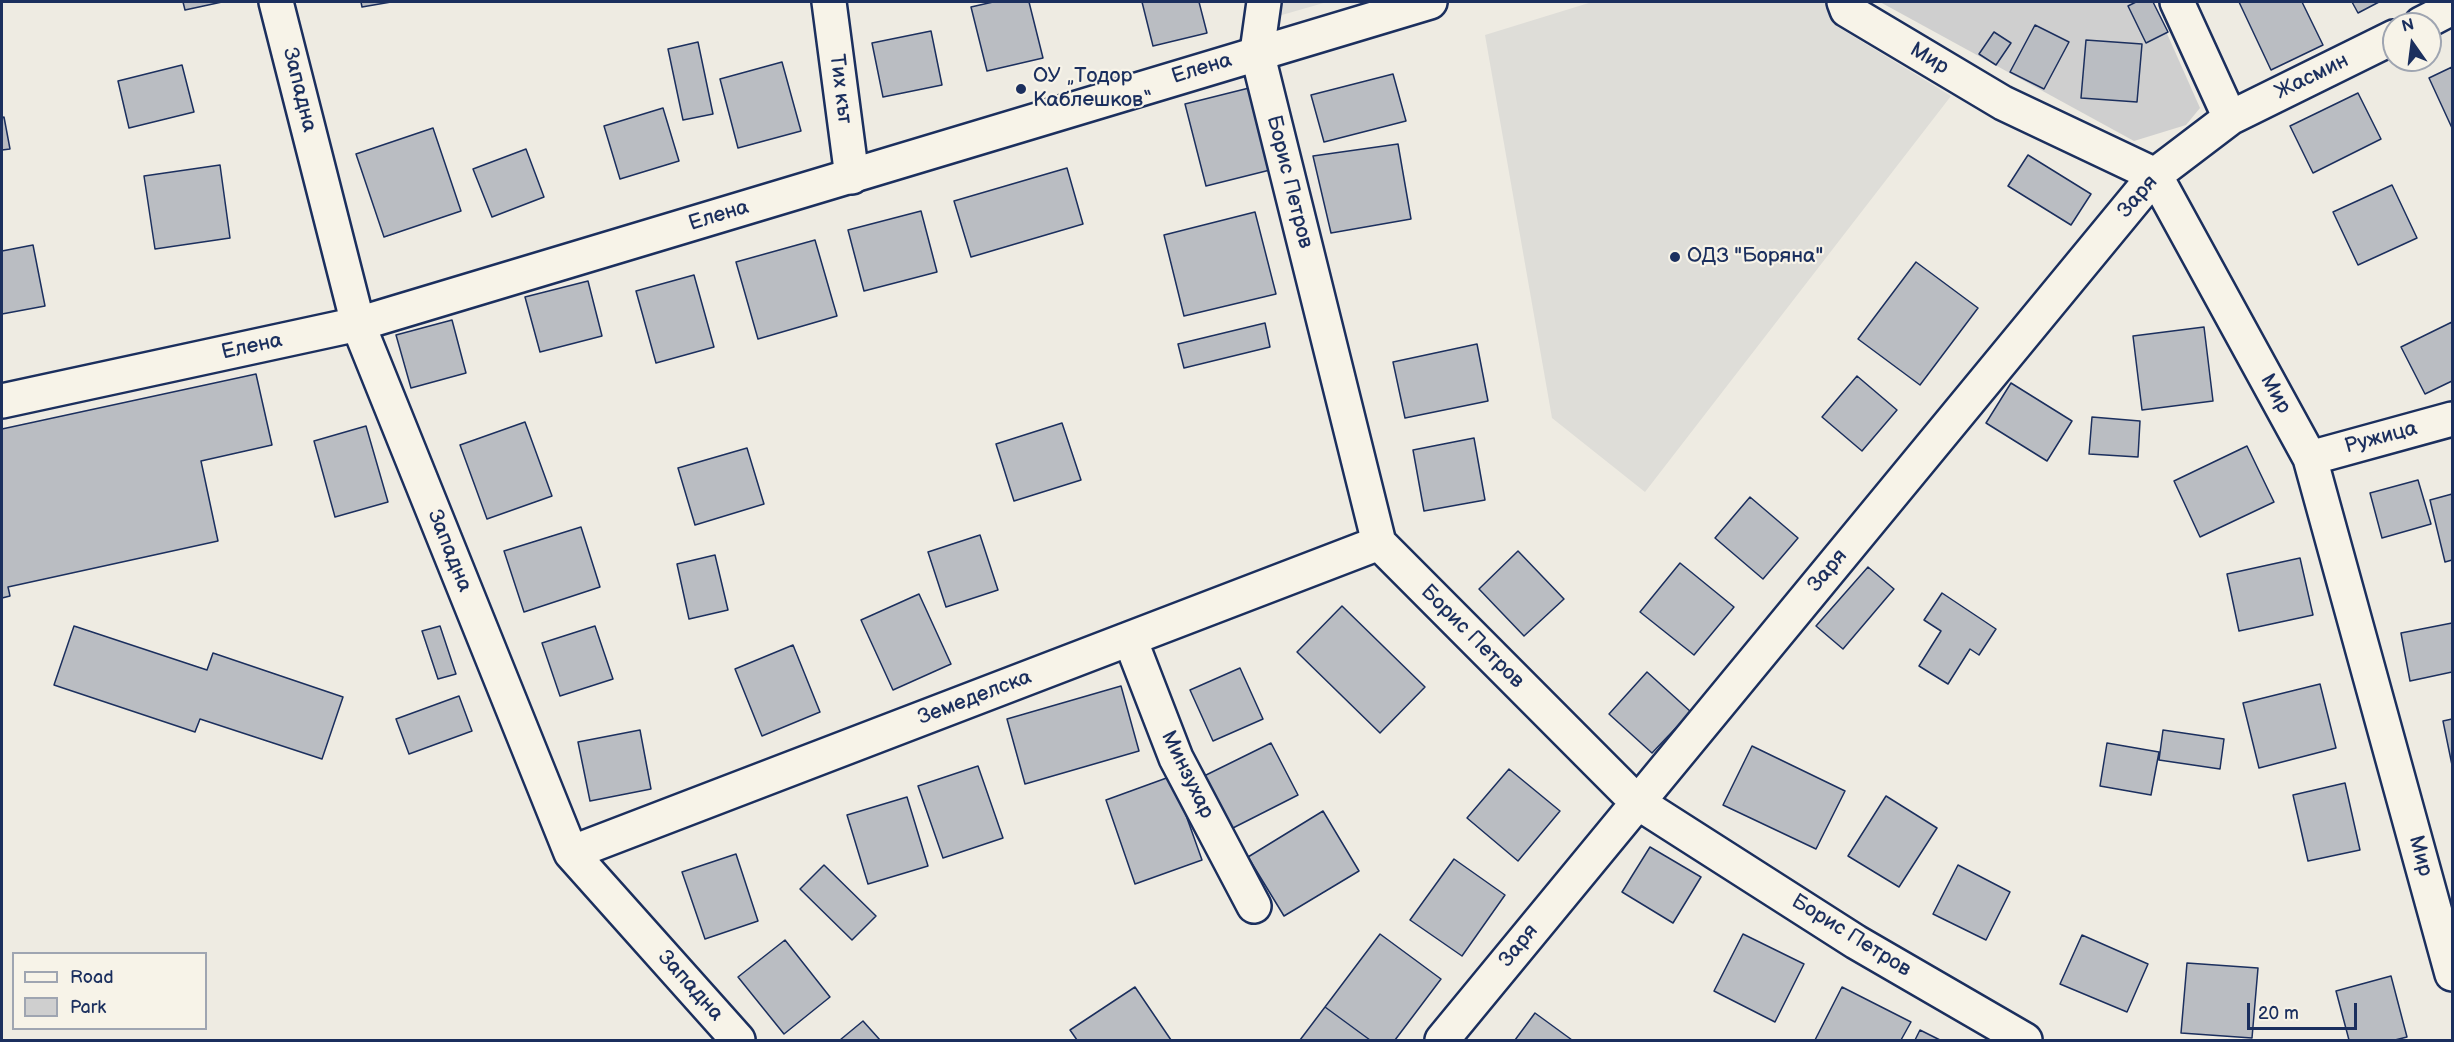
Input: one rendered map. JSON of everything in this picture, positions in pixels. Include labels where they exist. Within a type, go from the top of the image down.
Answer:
[{"type":"street","name":"Западна","points":[[276,2],[358,324],[571,854],[738,1041]]},
{"type":"street","name":"Тих кът","points":[[829,2],[852,177]]},
{"type":"street","name":"Борис Петров","points":[[1264,2],[1257,52],[1379,543],[1637,802],[1856,942],[2025,1041]]},
{"type":"street","name":"Елена","points":[[2,401],[358,324],[852,177],[1257,52],[1430,2]]},
{"type":"street","name":"Мир","points":[[1845,2],[1847,10],[2003,103],[2155,175],[2310,458],[2452,974]]},
{"type":"street","points":[[2178,2],[2230,118]]},
{"type":"street","name":"Жасмин","points":[[2230,118],[2382,43]]},
{"type":"street","name":"Заря","points":[[1442,1041],[2155,175],[2230,118]]},
{"type":"street","name":"Ружица","points":[[2310,458],[2452,419]]},
{"type":"street","name":"Земеделска","points":[[571,854],[1379,543]]},
{"type":"street","name":"Минзухар","points":[[1130,639],[1176,758],[1254,906]]},
{"type":"shaded area","points":[[1271,2],[1327,2],[1268,19]]},
{"type":"shaded area","name":"ОДЗ \"Боряна\"","points":[[1592,2],[1825,2],[1833,24],[1951,96],[1645,492],[1552,418],[1485,35]]},
{"type":"green space","points":[[1880,2],[2153,2],[2200,108],[2186,125],[2134,141]]},
{"type":"building","points":[[183,2],[222,2],[185,10]]},
{"type":"building","points":[[361,2],[391,2],[362,7]]},
{"type":"building","points":[[993,2],[1029,2],[1043,58],[987,71],[971,7]]},
{"type":"building","points":[[1142,2],[1199,2],[1207,33],[1153,46]]},
{"type":"building","points":[[2136,2],[2153,2],[2168,32],[2146,43],[2128,6]]},
{"type":"building","points":[[2239,2],[2302,2],[2323,45],[2271,70]]},
{"type":"building","points":[[2352,2],[2379,2],[2358,13]]},
{"type":"building","points":[[2035,25],[2069,42],[2044,89],[2010,72]]},
{"type":"building","points":[[931,31],[942,85],[883,97],[872,43]]},
{"type":"building","points":[[1994,32],[2011,43],[1996,65],[1979,54]]},
{"type":"building","points":[[2086,40],[2142,44],[2137,102],[2081,98]]},
{"type":"building","points":[[698,42],[713,114],[683,120],[668,49]]},
{"type":"building","points":[[782,62],[801,131],[738,148],[720,79]]},
{"type":"building","points":[[182,65],[194,112],[129,128],[118,81]]},
{"type":"building","points":[[2452,67],[2452,128],[2429,78]]},
{"type":"building","points":[[1393,74],[1406,121],[1324,142],[1311,95]]},
{"type":"building","points":[[1249,88],[1270,170],[1206,186],[1185,104]]},
{"type":"building","points":[[2358,93],[2381,139],[2313,173],[2290,126]]},
{"type":"building","points":[[663,108],[679,161],[620,179],[604,126]]},
{"type":"building","points":[[4,117],[10,149],[2,150],[2,118]]},
{"type":"building","points":[[433,128],[461,211],[384,237],[356,154]]},
{"type":"building","points":[[1398,144],[1411,219],[1331,233],[1313,156]]},
{"type":"building","points":[[526,149],[544,197],[492,217],[473,169]]},
{"type":"building","points":[[2028,155],[2091,194],[2071,225],[2008,186]]},
{"type":"building","points":[[220,165],[230,238],[155,249],[144,176]]},
{"type":"building","points":[[1067,168],[1083,224],[971,257],[954,201]]},
{"type":"building","points":[[2392,185],[2417,238],[2358,265],[2333,212]]},
{"type":"building","points":[[921,211],[937,272],[864,291],[848,230]]},
{"type":"building","points":[[1255,212],[1276,294],[1184,316],[1164,235]]},
{"type":"building","points":[[815,240],[837,316],[758,339],[736,262]]},
{"type":"building","points":[[33,245],[45,306],[2,314],[2,251]]},
{"type":"building","points":[[1916,262],[1978,308],[1920,385],[1858,339]]},
{"type":"building","points":[[694,275],[714,347],[656,363],[636,291]]},
{"type":"building","points":[[588,281],[602,336],[540,352],[525,297]]},
{"type":"building","points":[[452,320],[466,373],[411,388],[396,335]]},
{"type":"building","points":[[2452,322],[2452,381],[2425,394],[2401,347]]},
{"type":"building","points":[[1265,323],[1270,347],[1184,368],[1178,344]]},
{"type":"building","points":[[2204,327],[2213,401],[2142,410],[2133,336]]},
{"type":"building","points":[[1477,344],[1488,401],[1405,418],[1393,362]]},
{"type":"building","points":[[256,374],[272,445],[201,461],[218,541],[8,587],[10,596],[2,598],[2,429]]},
{"type":"building","points":[[1857,376],[1897,410],[1862,451],[1822,417]]},
{"type":"building","points":[[2011,383],[2072,421],[2047,461],[1986,423]]},
{"type":"building","points":[[2092,417],[2140,421],[2138,457],[2089,454]]},
{"type":"building","points":[[525,422],[552,496],[487,519],[460,445]]},
{"type":"building","points":[[1062,423],[1081,480],[1014,501],[996,444]]},
{"type":"building","points":[[366,426],[388,502],[335,517],[314,441]]},
{"type":"building","points":[[1474,438],[1485,500],[1424,511],[1413,450]]},
{"type":"building","points":[[2247,446],[2274,502],[2200,537],[2174,481]]},
{"type":"building","points":[[747,448],[764,504],[695,525],[678,468]]},
{"type":"building","points":[[2418,480],[2431,524],[2382,538],[2370,493]]},
{"type":"building","points":[[2452,494],[2452,560],[2445,562],[2430,500]]},
{"type":"building","points":[[1750,497],[1798,538],[1763,579],[1715,538]]},
{"type":"building","points":[[581,527],[600,587],[524,612],[504,551]]},
{"type":"building","points":[[980,535],[998,590],[946,607],[928,552]]},
{"type":"building","points":[[1518,551],[1564,599],[1524,636],[1479,589]]},
{"type":"building","points":[[715,555],[728,610],[689,619],[677,564]]},
{"type":"building","points":[[2300,558],[2313,615],[2239,631],[2227,574]]},
{"type":"building","points":[[1680,563],[1734,607],[1694,655],[1640,612]]},
{"type":"building","points":[[1868,567],[1894,589],[1843,649],[1816,626]]},
{"type":"building","points":[[1942,593],[1996,629],[1979,655],[1970,649],[1948,684],[1919,666],[1941,631],[1924,620]]},
{"type":"building","points":[[919,594],[951,664],[893,690],[861,620]]},
{"type":"building","points":[[1342,606],[1425,687],[1380,733],[1297,652]]},
{"type":"building","points":[[2452,623],[2452,672],[2410,681],[2401,633]]},
{"type":"building","points":[[74,626],[207,670],[213,653],[343,697],[322,759],[200,719],[195,732],[54,685]]},
{"type":"building","points":[[440,626],[456,674],[438,679],[422,631]]},
{"type":"building","points":[[595,626],[613,679],[560,696],[542,643]]},
{"type":"building","points":[[793,645],[820,712],[762,736],[735,669]]},
{"type":"building","points":[[1240,668],[1263,719],[1213,741],[1190,690]]},
{"type":"building","points":[[1647,672],[1691,712],[1652,753],[1609,714]]},
{"type":"building","points":[[2320,684],[2336,748],[2259,768],[2243,703]]},
{"type":"building","points":[[1121,686],[1139,751],[1025,784],[1007,719]]},
{"type":"building","points":[[459,696],[472,731],[409,754],[396,719]]},
{"type":"building","points":[[2452,719],[2452,765],[2443,721]]},
{"type":"building","points":[[640,730],[651,789],[590,801],[578,742]]},
{"type":"building","points":[[2163,730],[2224,739],[2220,769],[2159,760]]},
{"type":"building","points":[[1271,743],[1298,795],[1227,831],[1200,778]]},
{"type":"building","points":[[2107,743],[2159,752],[2151,795],[2100,786]]},
{"type":"building","points":[[1752,746],[1845,791],[1816,849],[1723,805]]},
{"type":"building","points":[[978,766],[1003,838],[943,858],[918,786]]},
{"type":"building","points":[[1509,769],[1560,811],[1518,861],[1467,818]]},
{"type":"building","points":[[1172,776],[1202,860],[1135,884],[1106,800]]},
{"type":"building","points":[[2345,783],[2360,850],[2308,861],[2293,795]]},
{"type":"building","points":[[1886,796],[1937,828],[1899,887],[1848,856]]},
{"type":"building","points":[[907,797],[928,866],[868,884],[847,815]]},
{"type":"building","points":[[1323,811],[1359,871],[1284,916],[1248,857]]},
{"type":"building","points":[[1650,847],[1701,877],[1673,923],[1622,892]]},
{"type":"building","points":[[736,854],[758,921],[705,939],[682,872]]},
{"type":"building","points":[[1454,859],[1505,895],[1462,956],[1410,920]]},
{"type":"building","points":[[824,865],[876,916],[852,940],[800,889]]},
{"type":"building","points":[[1958,865],[2010,892],[1986,940],[1933,914]]},
{"type":"building","points":[[1380,934],[1441,979],[1395,1040],[1370,1040],[1325,1007]]},
{"type":"building","points":[[1743,934],[1804,964],[1775,1022],[1714,991]]},
{"type":"building","points":[[2082,935],[2148,964],[2127,1012],[2060,984]]},
{"type":"building","points":[[785,940],[830,997],[784,1034],[738,977]]},
{"type":"building","points":[[2187,963],[2258,968],[2252,1038],[2181,1033]]},
{"type":"building","points":[[2391,976],[2407,1037],[2395,1040],[2349,1040],[2336,991]]},
{"type":"building","points":[[1135,987],[1171,1040],[1077,1040],[1070,1030]]},
{"type":"building","points":[[1842,987],[1911,1022],[1901,1040],[1815,1040]]},
{"type":"building","points":[[1325,1007],[1370,1040],[1300,1040]]},
{"type":"building","points":[[1535,1013],[1572,1040],[1515,1040]]},
{"type":"building","points":[[863,1021],[880,1040],[840,1040]]},
{"type":"building","points":[[1920,1030],[1940,1040],[1915,1040]]},
{"type":"place","name":"ОУ „Тодор Каблешков“","points":[[1021,89]]},
{"type":"place","name":"ОДЗ \"Боряна\"","points":[[1675,257]]}]
